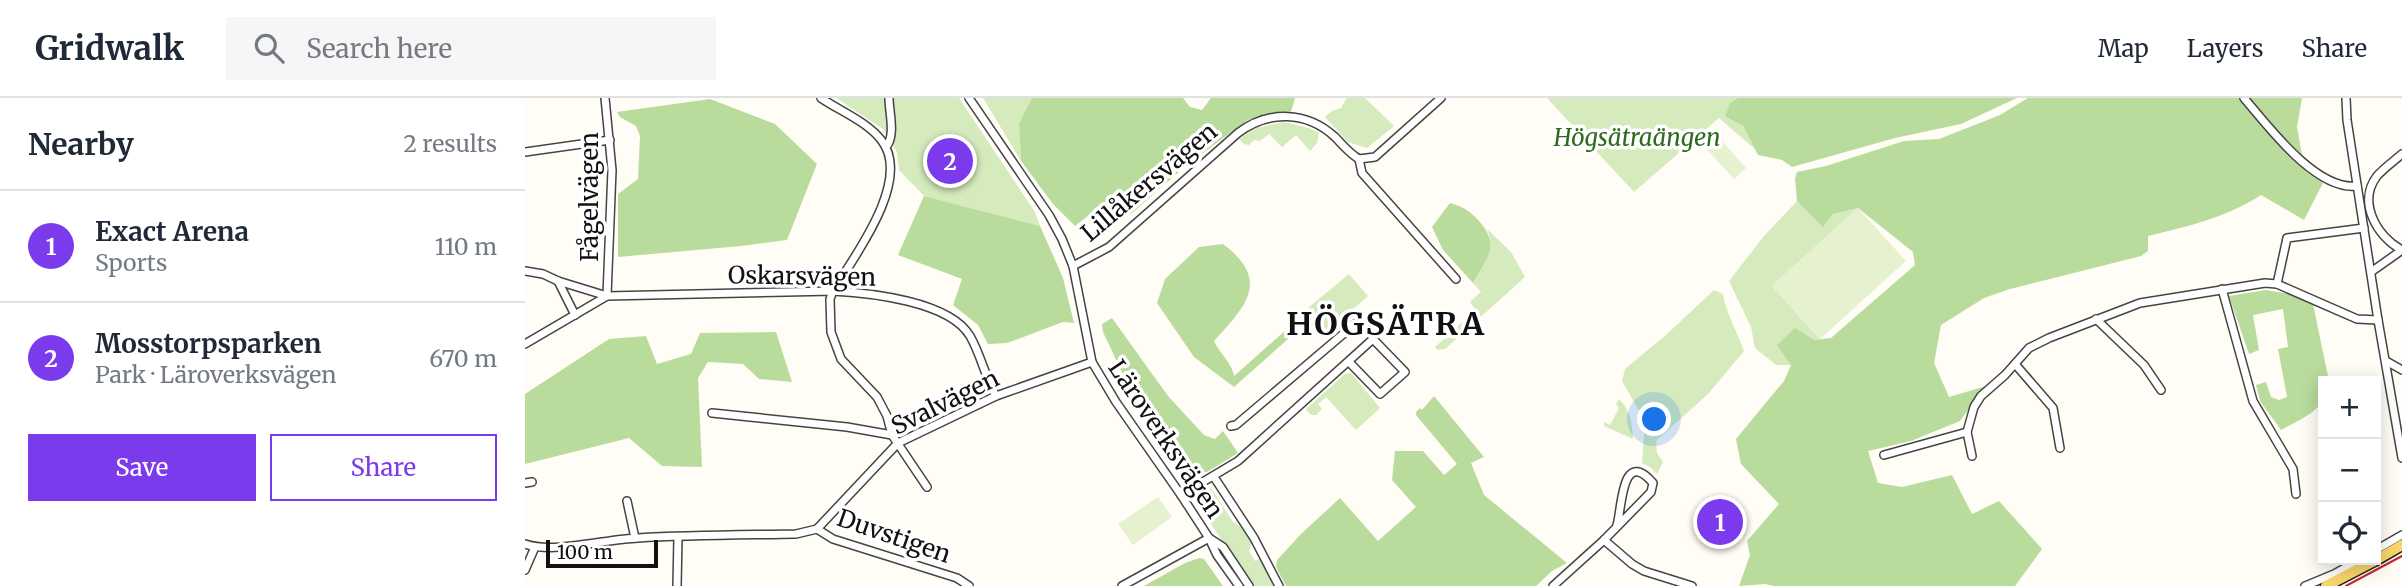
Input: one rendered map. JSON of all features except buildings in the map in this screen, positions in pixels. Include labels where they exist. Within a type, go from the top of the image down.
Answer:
[{"type":"main road","points":[[2381,557],[2402,545]]},
{"type":"main road","points":[[2326,586],[2366,565]]},
{"type":"street","name":"Fågelvägen","points":[[605,98],[612,170],[607,296]]},
{"type":"street","points":[[821,98],[874,131],[886,147],[890,168],[887,196],[872,228],[833,291],[831,332],[841,359],[877,397],[887,416],[892,435],[927,487]]},
{"type":"street","points":[[886,147],[890,144],[892,133],[889,98]]},
{"type":"street","name":"Läroverksvägen","points":[[969,98],[1049,215],[1073,266],[1092,362],[1239,586]]},
{"type":"street","points":[[1359,159],[1375,157],[1441,98]]},
{"type":"street","points":[[2244,98],[2286,148],[2321,175],[2346,188],[2357,186]]},
{"type":"street","points":[[2346,98],[2357,186],[2402,458]]},
{"type":"street","name":"Lillåkersvägen","points":[[1073,266],[1109,247],[1238,133],[1261,119],[1288,116],[1315,123],[1336,137],[1350,154],[1359,159],[1361,173],[1456,279]]},
{"type":"street","points":[[525,152],[610,140]]},
{"type":"street","points":[[2371,272],[2402,250],[2386,240],[2376,228],[2370,200],[2373,183],[2378,174],[2402,154]]},
{"type":"street","points":[[2277,284],[2287,237],[2364,228]]},
{"type":"street","name":"Oskarsvägen","points":[[525,271],[543,274],[607,296],[833,291],[890,297],[954,318],[968,333],[996,396]]},
{"type":"street","points":[[558,281],[575,315]]},
{"type":"street","points":[[1972,456],[1967,432],[1970,416],[1981,396],[2029,348],[2140,303],[2249,284],[2277,284],[2357,319],[2378,320]]},
{"type":"street","points":[[2223,289],[2253,401],[2293,469],[2296,494]]},
{"type":"street","points":[[525,344],[607,296]]},
{"type":"street","points":[[2096,319],[2144,365],[2161,390]]},
{"type":"street","points":[[1231,426],[1236,425],[1287,384],[1355,324],[1361,323],[1369,327],[1373,339],[1405,372],[1380,394],[1349,362]]},
{"type":"street","points":[[1181,495],[1238,461],[1373,339]]},
{"type":"street","points":[[2386,361],[2402,370]]},
{"type":"street","name":"Svalvägen","points":[[817,529],[898,443],[996,396],[1092,362]]},
{"type":"street","points":[[2015,364],[2053,408],[2060,449]]},
{"type":"street","points":[[712,413],[847,427],[892,435]]},
{"type":"street","points":[[1884,455],[1967,432]]},
{"type":"street","points":[[1553,586],[1604,540],[1651,492],[1653,483],[1644,475],[1629,475],[1624,481],[1617,525]]},
{"type":"street","points":[[1214,477],[1254,538],[1279,586]]},
{"type":"street","points":[[627,501],[635,538]]},
{"type":"street","points":[[525,544],[535,547],[635,538],[796,534],[817,529]]},
{"type":"street","name":"Duvstigen","points":[[817,529],[833,539],[960,579],[969,586]]},
{"type":"street","points":[[2381,547],[2402,535]]},
{"type":"street","points":[[677,586],[678,537]]},
{"type":"street","points":[[1122,586],[1209,538]]},
{"type":"street","name":"Läroverksvägen","points":[[1209,538],[1223,547],[1249,586]]},
{"type":"street","points":[[1604,540],[1632,564],[1692,586]]},
{"type":"street","points":[[525,570],[535,547]]},
{"type":"street","points":[[2305,586],[2349,565]]},
{"type":"green space","points":[[836,98],[959,98],[1035,212],[1040,226],[924,196],[899,170],[897,152],[883,129]]},
{"type":"green space","points":[[983,98],[1032,98],[1019,123],[1021,161]]},
{"type":"green space","points":[[1032,98],[1183,98],[1190,107],[1202,110],[1211,98],[1295,98],[1291,112],[1260,115],[1246,121],[1187,165],[1131,214],[1107,201],[1075,226],[1053,204],[1021,161],[1019,123]]},
{"type":"green space","points":[[1347,98],[1365,98],[1394,126],[1367,148],[1348,142],[1325,117],[1341,108]]},
{"type":"green space","name":"Högsätraängen","points":[[1547,98],[1738,98],[1730,103],[1756,150],[1719,118],[1634,192]]},
{"type":"green space","points":[[1738,98],[2017,98],[1961,124],[1895,138],[1792,167],[1782,160],[1758,155],[1743,126],[1725,116],[1730,103]]},
{"type":"green space","points":[[2028,98],[2302,98],[2297,127],[2305,171],[2323,183],[2304,220],[2261,195],[2220,215],[2148,236],[2148,251],[2141,256],[2010,289],[1984,298],[1941,325],[1934,363],[1949,397],[1986,386],[1960,421],[1911,441],[1868,451],[1878,483],[1902,487],[1952,475],[1972,514],[1999,501],[2042,549],[2015,586],[1739,586],[1750,555],[1747,541],[1779,504],[1741,464],[1736,439],[1784,381],[1791,365],[1777,345],[1795,328],[1814,340],[1831,338],[1915,265],[1913,252],[1858,208],[1833,214],[1823,227],[1797,201],[1797,172],[1826,166],[1904,141],[1939,139],[2000,115]]},
{"type":"green space","points":[[710,99],[775,124],[817,164],[787,240],[618,257],[618,194],[638,179],[640,136],[636,126],[620,117],[617,112]]},
{"type":"green space","points":[[1284,122],[1319,133],[1317,143],[1310,151],[1296,135],[1282,147],[1269,134],[1249,145],[1239,139],[1256,128]]},
{"type":"green space","points":[[1712,130],[1746,168],[1734,179],[1700,142]]},
{"type":"green space","points":[[924,196],[1040,226],[1063,278],[1074,323],[1063,322],[1007,343],[988,344],[978,325],[953,305],[962,279],[898,255]]},
{"type":"green space","points":[[1797,201],[1823,226],[1833,214],[1858,208],[1772,286],[1820,339],[1831,338],[1814,340],[1791,365],[1776,365],[1755,348],[1751,327],[1729,281],[1764,236]]},
{"type":"green space","points":[[1450,203],[1472,214],[1489,237],[1490,251],[1473,283],[1443,250],[1432,227]]},
{"type":"green space","points":[[1858,208],[1906,261],[1820,339],[1772,286]]},
{"type":"green space","points":[[1487,229],[1511,252],[1525,277],[1445,349],[1438,350],[1435,347],[1476,310],[1470,302],[1481,292],[1473,283],[1490,251]]},
{"type":"green space","points":[[1223,244],[1238,257],[1247,270],[1250,282],[1243,305],[1214,341],[1234,376],[1295,322],[1297,331],[1234,387],[1194,357],[1157,303],[1165,279],[1199,247]]},
{"type":"green space","points":[[1349,274],[1368,296],[1328,331],[1308,308]]},
{"type":"green space","points":[[1714,290],[1723,294],[1744,351],[1708,394],[1656,441],[1657,453],[1663,462],[1657,474],[1642,463],[1645,421],[1622,381],[1625,369]]},
{"type":"green space","points":[[2266,290],[2289,294],[2313,304],[2328,376],[2318,376],[2318,406],[2305,417],[2281,430],[2260,401],[2256,385],[2266,382],[2271,397],[2279,400],[2287,397],[2278,349],[2288,347],[2283,309],[2253,315],[2259,350],[2249,354],[2229,296]]},
{"type":"green space","points":[[1112,318],[1168,396],[1204,435],[1215,439],[1223,431],[1238,453],[1207,472],[1185,469],[1128,385],[1103,332],[1102,324]]},
{"type":"green space","points":[[776,332],[792,382],[759,379],[743,364],[708,362],[698,378],[702,467],[662,466],[629,438],[525,464],[525,394],[609,339],[646,336],[657,364],[691,354],[700,333]]},
{"type":"green space","points":[[1351,373],[1380,408],[1356,430],[1326,397],[1318,404],[1322,409],[1316,415],[1311,415],[1306,409],[1345,374]]},
{"type":"green space","points":[[1434,396],[1484,457],[1471,463],[1484,495],[1567,563],[1552,571],[1536,586],[1286,586],[1276,567],[1277,560],[1340,498],[1378,541],[1416,507],[1392,480],[1395,451],[1423,451],[1444,475],[1457,464],[1416,415]]},
{"type":"green space","points":[[1619,399],[1630,418],[1633,439],[1604,426],[1604,422],[1610,425],[1619,408],[1616,404]]},
{"type":"green space","points":[[1211,488],[1233,522],[1240,526],[1252,542],[1249,551],[1255,561],[1261,558],[1273,586],[1252,586],[1196,501]]},
{"type":"green space","points":[[1158,497],[1172,517],[1133,545],[1118,524]]},
{"type":"green space","points":[[1204,559],[1223,586],[1144,586],[1185,563]]},
{"type":"tram line","points":[[2346,586],[2402,556]]},
{"type":"place","name":"Mosstorpsparken","points":[[950,161]]},
{"type":"place","name":"Exact Arena","points":[[1720,522]]},
{"type":"district","name":"HÖGSÄTRA","points":[[1386,324]]}]
